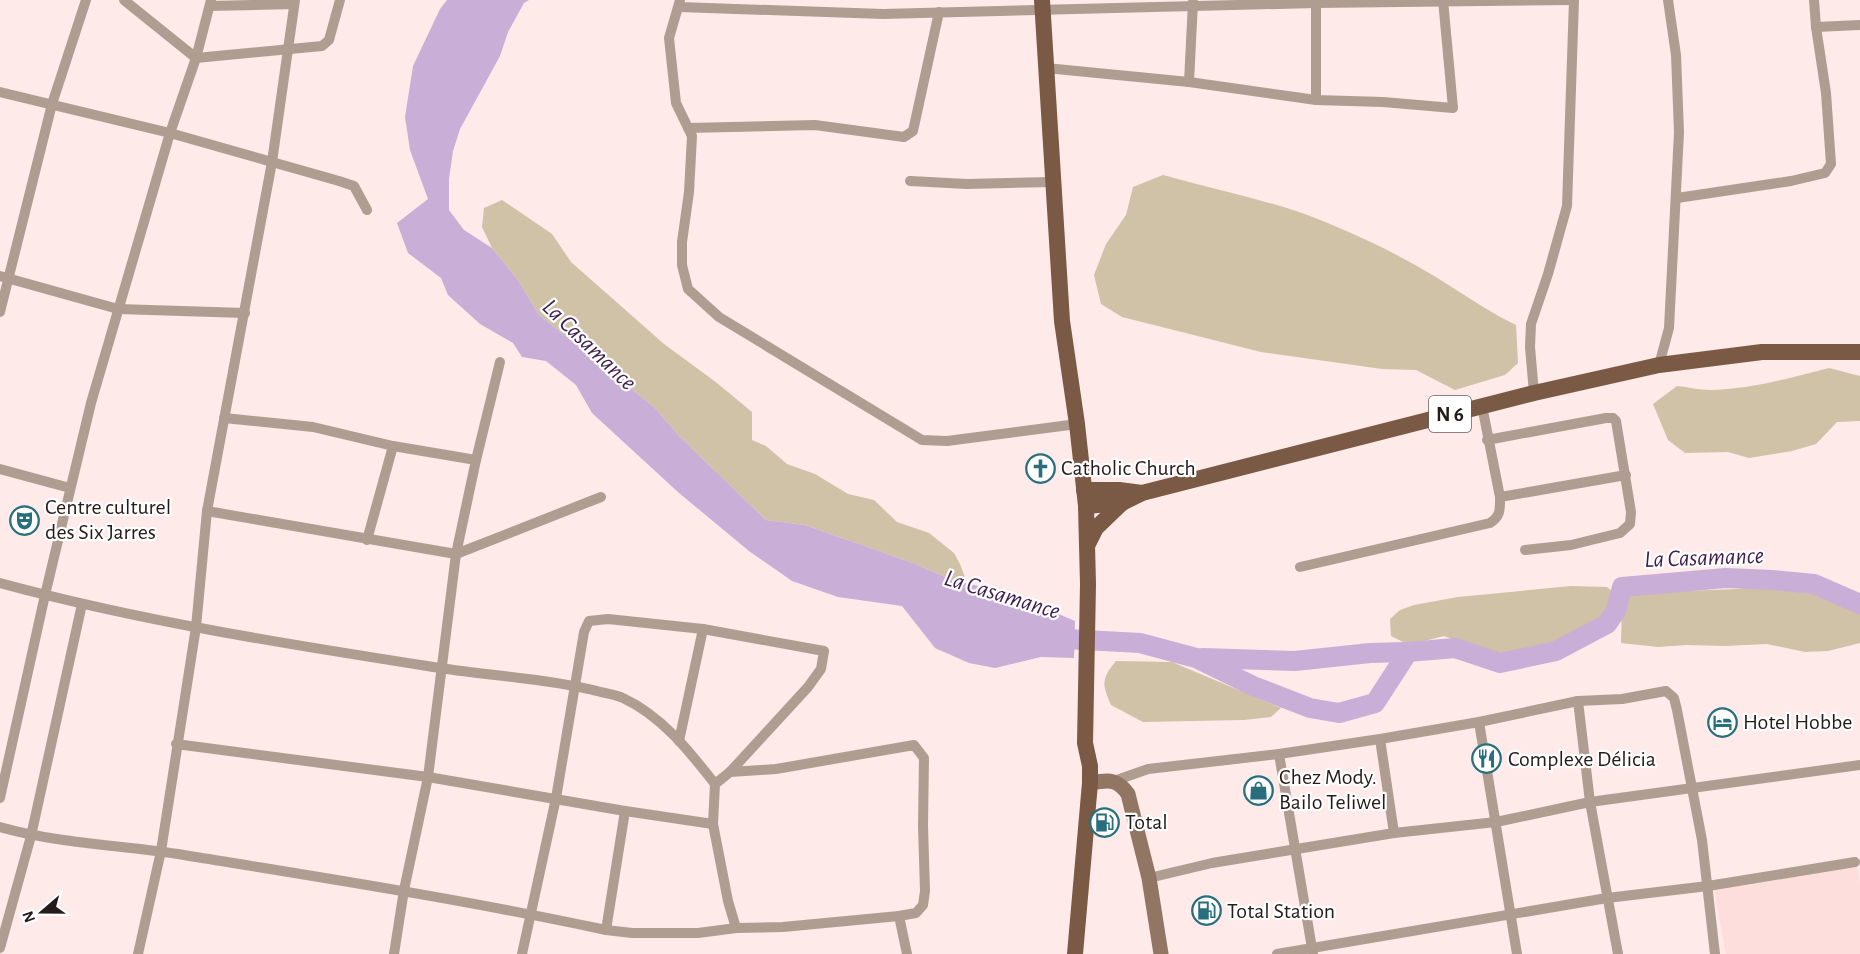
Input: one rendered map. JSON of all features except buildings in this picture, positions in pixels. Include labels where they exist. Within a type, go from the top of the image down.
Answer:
[{"type":"main road","points":[[1042,5],[1062,321],[1077,424],[1088,544],[1085,743],[1090,766],[1090,783],[1075,954]]},
{"type":"main road","name":"N 6","points":[[1085,498],[1122,503],[1142,493],[1534,393],[1659,365],[1762,352],[1860,352]]},
{"type":"main road","name":"N 6","points":[[1085,498],[1119,490],[1142,493]]},
{"type":"main road","points":[[1088,544],[1096,528],[1122,503]]},
{"type":"main road","points":[[1090,783],[1114,781],[1122,785],[1128,794],[1149,878],[1161,954]]},
{"type":"street","points":[[0,312],[5,277],[52,104],[86,0]]},
{"type":"street","points":[[124,0],[196,58],[322,46],[329,40],[340,0]]},
{"type":"street","points":[[1077,424],[946,441],[922,440],[719,317],[688,289],[682,265],[682,242],[689,192],[692,136],[676,103],[669,38],[680,3],[883,14],[1042,5],[1572,0],[1567,206],[1531,324],[1530,347],[1534,393]]},
{"type":"street","points":[[1659,365],[1669,328],[1679,132],[1676,55],[1668,0]]},
{"type":"street","points":[[1677,198],[1825,174],[1831,164],[1827,93],[1814,0]]},
{"type":"street","points":[[1046,69],[1189,82],[1316,100],[1453,108],[1443,1]]},
{"type":"street","points":[[0,798],[91,403],[170,133],[196,58],[211,3],[295,2],[272,162],[207,512],[196,627],[161,851],[138,954]]},
{"type":"street","points":[[1316,2],[1316,100]]},
{"type":"street","points":[[1189,82],[1193,3]]},
{"type":"street","points":[[688,128],[815,125],[904,137],[910,135],[913,131],[939,12]]},
{"type":"street","points":[[1816,27],[1860,25]]},
{"type":"street","points":[[0,92],[170,133],[354,186],[367,210]]},
{"type":"street","points":[[910,181],[967,184],[1052,182]]},
{"type":"street","points":[[5,277],[118,309],[245,313]]},
{"type":"street","points":[[394,954],[404,890],[428,777],[456,554],[500,362]]},
{"type":"street","points":[[1300,567],[1490,523],[1497,519],[1500,513],[1500,497],[1482,406]]},
{"type":"street","points":[[224,418],[313,427],[393,446],[476,460]]},
{"type":"street","points":[[1487,440],[1531,430],[1613,418],[1616,421],[1626,475],[1631,512],[1630,524],[1620,533],[1570,545],[1526,550]]},
{"type":"street","points":[[367,540],[393,446]]},
{"type":"street","points":[[0,470],[70,489]]},
{"type":"street","points":[[1500,497],[1626,475]]},
{"type":"street","points":[[207,512],[456,554],[601,497]]},
{"type":"street","points":[[0,583],[82,604],[196,627],[442,668],[574,685],[623,698],[651,716],[679,741],[715,784],[713,824],[728,901],[736,928]]},
{"type":"street","points":[[0,948],[3,923],[31,836],[82,604]]},
{"type":"street","points":[[522,954],[556,798],[584,632],[589,621],[608,619],[703,629],[824,651],[821,669],[808,687],[730,772],[715,784]]},
{"type":"street","points":[[679,741],[703,629]]},
{"type":"street","points":[[1114,781],[1148,770],[1380,739],[1479,722],[1578,700],[1622,699],[1666,692],[1674,698],[1702,840],[1714,954]]},
{"type":"street","points":[[1578,700],[1590,802],[1618,954]]},
{"type":"street","points":[[1479,722],[1517,954]]},
{"type":"street","points":[[1380,739],[1394,833]]},
{"type":"street","points":[[176,744],[428,777],[713,824]]},
{"type":"street","points":[[0,827],[31,836],[161,851],[404,890],[606,930],[632,933],[687,933],[736,928],[783,927],[899,916],[916,913],[922,905],[925,891],[924,758],[914,745],[776,769],[730,772]]},
{"type":"street","points":[[1279,754],[1312,951]]},
{"type":"street","points":[[1149,878],[1212,863],[1394,833],[1496,822],[1590,802],[1860,765]]},
{"type":"street","points":[[606,930],[626,811]]},
{"type":"street","points":[[1277,954],[1312,951],[1607,898],[1708,886],[1855,862]]},
{"type":"street","points":[[899,916],[907,954]]},
{"type":"shaded area","points":[[1163,175],[1310,216],[1405,259],[1516,325],[1518,363],[1505,375],[1455,390],[1416,370],[1382,369],[1261,352],[1122,317],[1101,304],[1094,275],[1106,244],[1126,215],[1133,187]]},
{"type":"shaded area","points":[[502,200],[552,234],[571,262],[664,344],[752,412],[752,440],[766,446],[787,464],[815,474],[848,494],[874,500],[897,522],[929,533],[954,553],[966,580],[952,580],[913,563],[805,525],[766,520],[679,436],[654,407],[539,315],[518,280],[492,248],[482,227],[484,208]]},
{"type":"shaded area","points":[[1829,368],[1860,376],[1860,421],[1837,422],[1816,444],[1792,451],[1749,458],[1728,452],[1685,453],[1668,440],[1653,404],[1677,386],[1702,390],[1740,388]]},
{"type":"shaded area","points":[[1571,586],[1607,587],[1620,598],[1609,611],[1557,645],[1494,654],[1444,636],[1409,645],[1391,636],[1390,619],[1400,610],[1414,605],[1458,597]]},
{"type":"shaded area","points":[[1791,587],[1816,591],[1860,612],[1860,643],[1828,651],[1805,652],[1767,644],[1658,647],[1621,643],[1622,604],[1629,593]]},
{"type":"shaded area","points":[[1116,661],[1172,662],[1281,708],[1271,717],[1244,720],[1143,722],[1111,705],[1104,682]]},
{"type":"shaded area","points":[[1857,865],[1860,884],[1860,954],[1726,954],[1714,889]]},
{"type":"water","points":[[447,0],[529,0],[524,3],[508,32],[500,56],[460,129],[453,151],[449,179],[449,210],[464,230],[492,248],[518,280],[539,315],[654,407],[679,436],[766,520],[805,525],[913,563],[952,580],[1009,593],[1075,621],[1074,658],[1041,657],[995,668],[969,663],[935,648],[902,606],[838,597],[792,581],[749,551],[679,493],[592,413],[576,385],[546,361],[522,357],[513,343],[480,324],[448,295],[441,278],[408,253],[397,223],[428,199],[410,150],[405,117],[413,66],[440,9]]},
{"type":"waterway","name":"La Casamance","points":[[1048,638],[1140,643],[1196,658],[1253,686],[1310,708],[1339,713],[1375,703],[1408,652],[1455,648],[1500,663],[1556,651],[1607,624],[1616,611],[1622,587],[1726,578],[1772,580],[1814,584],[1860,604]]},
{"type":"waterway","points":[[1202,658],[1295,661],[1370,653],[1408,652]]},
{"type":"place","name":"Catholic Church","points":[[1040,468]]},
{"type":"place","name":"Centre culturel des Six Jarres","points":[[24,520]]},
{"type":"place","name":"Hotel Hobbe","points":[[1722,722]]},
{"type":"place","name":"Complexe Délicia","points":[[1487,759]]},
{"type":"place","name":"Chez Mody. Bailo Teliwel","points":[[1258,790]]},
{"type":"place","name":"Total","points":[[1104,822]]},
{"type":"place","name":"Total Station","points":[[1206,911]]}]
